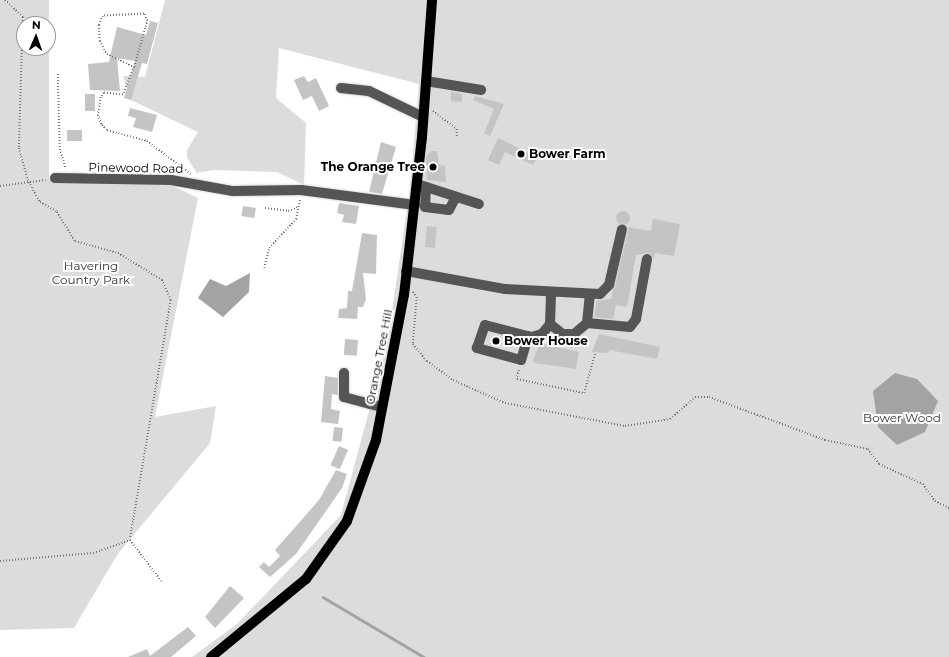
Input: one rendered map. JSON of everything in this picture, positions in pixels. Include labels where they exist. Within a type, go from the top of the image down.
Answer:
[{"type":"main road","name":"Orange Tree Hill","points":[[211,657],[306,579],[347,521],[376,440],[405,283],[414,205],[421,186],[423,114],[432,0]]},
{"type":"street","points":[[426,81],[481,90]]},
{"type":"street","points":[[341,88],[369,91],[423,114]]},
{"type":"street","name":"Pinewood Road","points":[[55,178],[171,180],[233,191],[302,190],[414,205]]},
{"type":"street","points":[[456,197],[448,210],[425,206],[421,186],[479,204]]},
{"type":"street","points":[[406,271],[506,289],[590,294],[606,291],[622,229]]},
{"type":"street","points":[[587,323],[630,327],[636,319],[647,260]]},
{"type":"street","points":[[528,336],[521,360],[477,348],[485,325],[528,336],[542,334],[550,324],[551,292]]},
{"type":"street","points":[[550,324],[563,334],[574,334],[587,323],[590,294]]},
{"type":"street","points":[[344,373],[344,397],[382,407]]},
{"type":"path","points":[[5,0],[23,16],[18,148],[29,182],[40,202],[57,212],[75,241],[118,254],[162,280],[171,300],[130,540],[163,583]]},
{"type":"path","points":[[134,67],[107,54],[100,41],[99,25],[103,16],[144,14],[147,21],[134,67],[123,95],[104,93],[101,98],[98,115],[102,124],[107,130],[147,141],[205,185]]},
{"type":"path","points":[[58,74],[60,149],[72,179]]},
{"type":"path","points":[[423,114],[446,119],[457,128],[457,137]]},
{"type":"path","points":[[0,186],[55,178]]},
{"type":"path","points":[[264,268],[269,248],[296,219],[302,190]]},
{"type":"path","points":[[265,208],[288,210],[298,207]]},
{"type":"path","points":[[405,283],[417,297],[413,344],[427,361],[453,380],[505,403],[625,426],[670,419],[695,397],[709,398],[825,440],[868,449],[879,464],[923,484],[935,501],[949,508]]},
{"type":"path","points":[[521,360],[517,379],[578,394],[584,393],[594,353]]},
{"type":"path","points":[[0,561],[93,553],[130,540]]},
{"type":"green space","name":"Havering Country Park","points":[[0,0],[49,0],[49,16],[16,16],[16,56],[49,56],[49,179],[173,186],[198,198],[155,417],[216,406],[210,443],[117,555],[74,628],[0,630]]},
{"type":"green space","name":"Bower Wood","points":[[165,0],[949,0],[949,657],[192,657],[237,624],[341,515],[387,344],[410,190],[419,84],[279,48],[276,98],[306,123],[304,185],[277,172],[213,170],[197,173],[187,158],[187,150],[198,132],[131,100],[123,76],[145,77]]},
{"type":"shaded area","points":[[250,273],[249,292],[223,317],[198,298],[210,279],[226,286]]},
{"type":"shaded area","points":[[895,373],[917,379],[938,401],[925,432],[897,445],[878,427],[873,391]]},
{"type":"building","points":[[150,21],[158,23],[147,64],[142,63],[131,100],[124,98],[135,61],[117,58],[120,91],[90,90],[88,64],[109,62],[117,27],[146,35]]},
{"type":"building","points":[[304,76],[308,82],[316,78],[329,106],[319,111],[312,96],[303,100],[294,80]]},
{"type":"building","points":[[451,92],[462,94],[462,102],[451,101]]},
{"type":"building","points":[[85,94],[95,94],[95,111],[85,111]]},
{"type":"building","points":[[475,96],[504,104],[490,136],[484,133],[494,109],[473,100]]},
{"type":"building","points":[[130,108],[157,115],[152,132],[133,127],[136,118],[128,116]]},
{"type":"building","points":[[67,130],[82,130],[82,141],[67,141]]},
{"type":"building","name":"Bower Farm","points":[[498,138],[537,157],[533,165],[505,152],[499,165],[488,160]]},
{"type":"building","points":[[381,142],[396,147],[382,194],[369,192]]},
{"type":"building","points":[[431,151],[437,151],[439,165],[445,166],[446,182],[427,180],[426,156]]},
{"type":"building","points":[[339,203],[359,206],[356,224],[342,222],[344,215],[337,213]]},
{"type":"building","points":[[243,206],[256,208],[254,218],[241,216]]},
{"type":"building","points":[[623,211],[628,213],[630,218],[628,223],[623,225],[618,223],[616,218],[618,213]]},
{"type":"building","points":[[653,219],[680,224],[674,256],[655,253],[654,259],[649,253],[636,255],[627,307],[616,305],[613,319],[594,317],[597,300],[611,299],[628,227],[651,231]]},
{"type":"building","points":[[427,226],[437,227],[435,248],[425,247]]},
{"type":"building","points":[[362,233],[377,235],[376,274],[363,273],[366,299],[363,307],[358,307],[357,319],[338,318],[339,309],[347,308],[348,291],[352,291]]},
{"type":"building","points":[[599,334],[660,347],[657,359],[609,350],[609,353],[592,352]]},
{"type":"building","points":[[345,339],[358,340],[357,356],[344,355]]},
{"type":"building","points":[[540,343],[579,352],[576,369],[535,363],[533,360]]},
{"type":"building","points":[[325,376],[338,378],[338,395],[332,394],[331,409],[340,411],[338,424],[321,422]]},
{"type":"building","points":[[334,427],[343,428],[341,442],[333,441]]},
{"type":"building","points":[[339,446],[348,450],[340,469],[330,465]]},
{"type":"building","points":[[336,470],[347,474],[342,488],[296,554],[270,577],[259,567],[264,562],[269,567],[280,556],[275,550],[319,500]]},
{"type":"building","points":[[230,586],[244,598],[215,628],[205,617]]},
{"type":"building","points":[[188,627],[196,636],[171,657],[128,657],[147,649],[150,656]]},
{"type":"waterway","points":[[323,597],[424,657]]},
{"type":"place","name":"Bower Farm","points":[[521,154]]},
{"type":"place","name":"The Orange Tree","points":[[433,167]]},
{"type":"place","name":"Bower House","points":[[496,341]]}]
